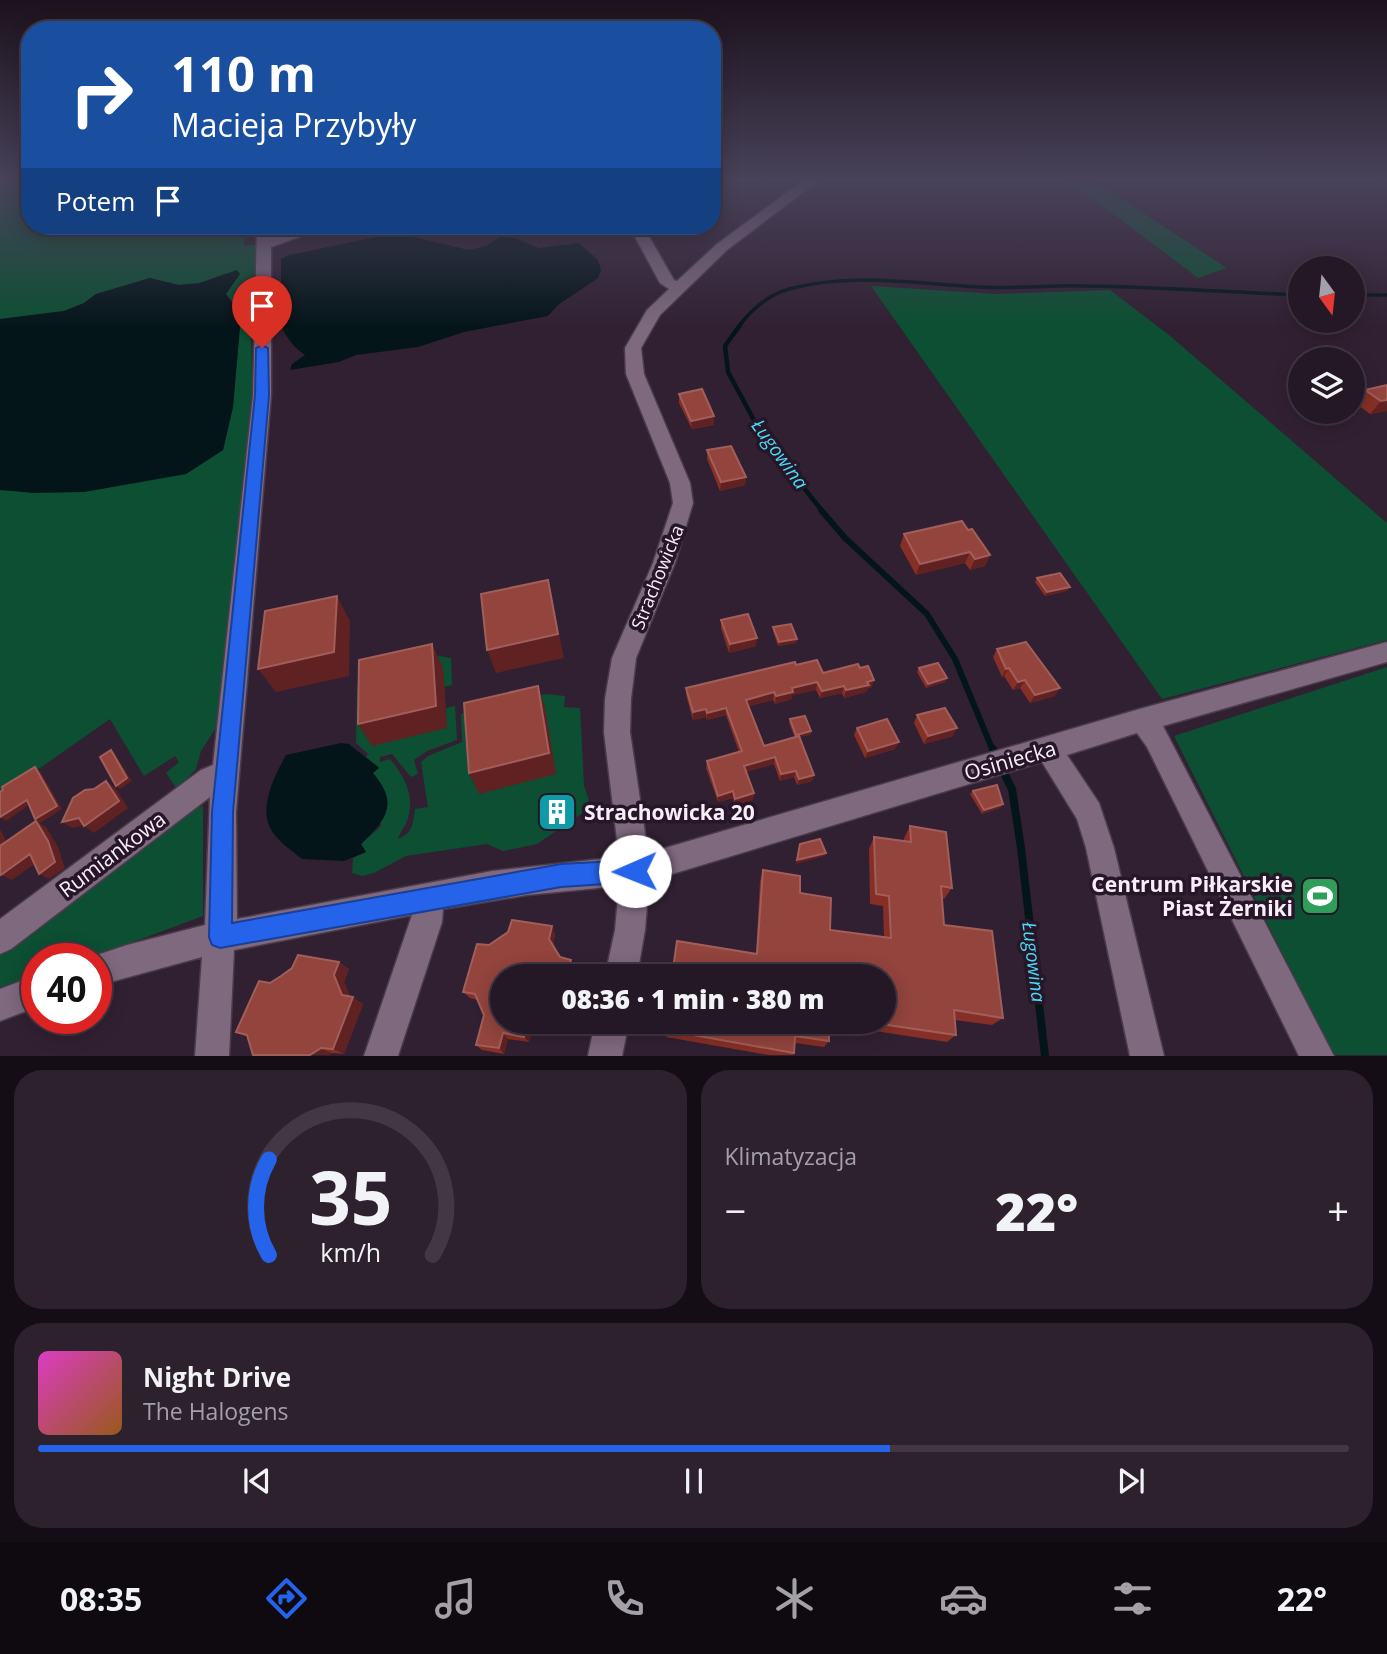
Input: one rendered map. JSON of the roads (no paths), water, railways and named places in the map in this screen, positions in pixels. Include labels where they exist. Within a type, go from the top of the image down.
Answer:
[{"type":"street","name":"Strachowicka","points":[[623,964],[630,930],[635,871],[617,732],[618,699],[624,658],[668,552],[683,503],[680,484],[635,373],[633,348],[653,313],[722,247],[746,229]]},
{"type":"street","points":[[212,1055],[220,937],[222,812],[262,395],[264,235]]},
{"type":"street","points":[[641,235],[668,283],[681,288]]},
{"type":"street","name":"Osiniecka","points":[[635,871],[1143,720],[1387,652]]},
{"type":"street","points":[[1143,720],[1156,738],[1317,1055]]},
{"type":"street","points":[[1048,749],[1089,813],[1100,848],[1147,1055]]},
{"type":"street","name":"Rumiankowa","points":[[0,938],[211,779],[226,774]]},
{"type":"street","points":[[112,965],[150,952],[220,937],[428,897],[583,872],[635,871]]},
{"type":"street","points":[[380,1055],[427,922],[428,897]]},
{"type":"street","points":[[0,1005],[21,997]]},
{"type":"street","points":[[605,1055],[609,1034]]},
{"type":"waterway","name":"Ługowina","points":[[739,326],[755,308],[774,295],[789,289],[837,281],[884,280],[993,287],[1114,287],[1288,294]]},
{"type":"waterway","name":"Ługowina","points":[[1365,295],[1387,295]]},
{"type":"waterway","name":"Ługowina","points":[[740,325],[725,346],[728,372],[762,435],[823,512]]},
{"type":"waterway","name":"Ługowina","points":[[821,510],[845,538],[927,614],[955,659],[993,751]]},
{"type":"waterway","name":"Ługowina","points":[[993,749],[996,757]]},
{"type":"waterway","name":"Ługowina","points":[[1002,769],[1012,789],[1021,848],[1045,1056]]},
{"type":"place","name":"Strachowicka 20","points":[[557,812]]},
{"type":"place","name":"Centrum Piłkarskie Piast Żerniki","points":[[1320,896]]}]
